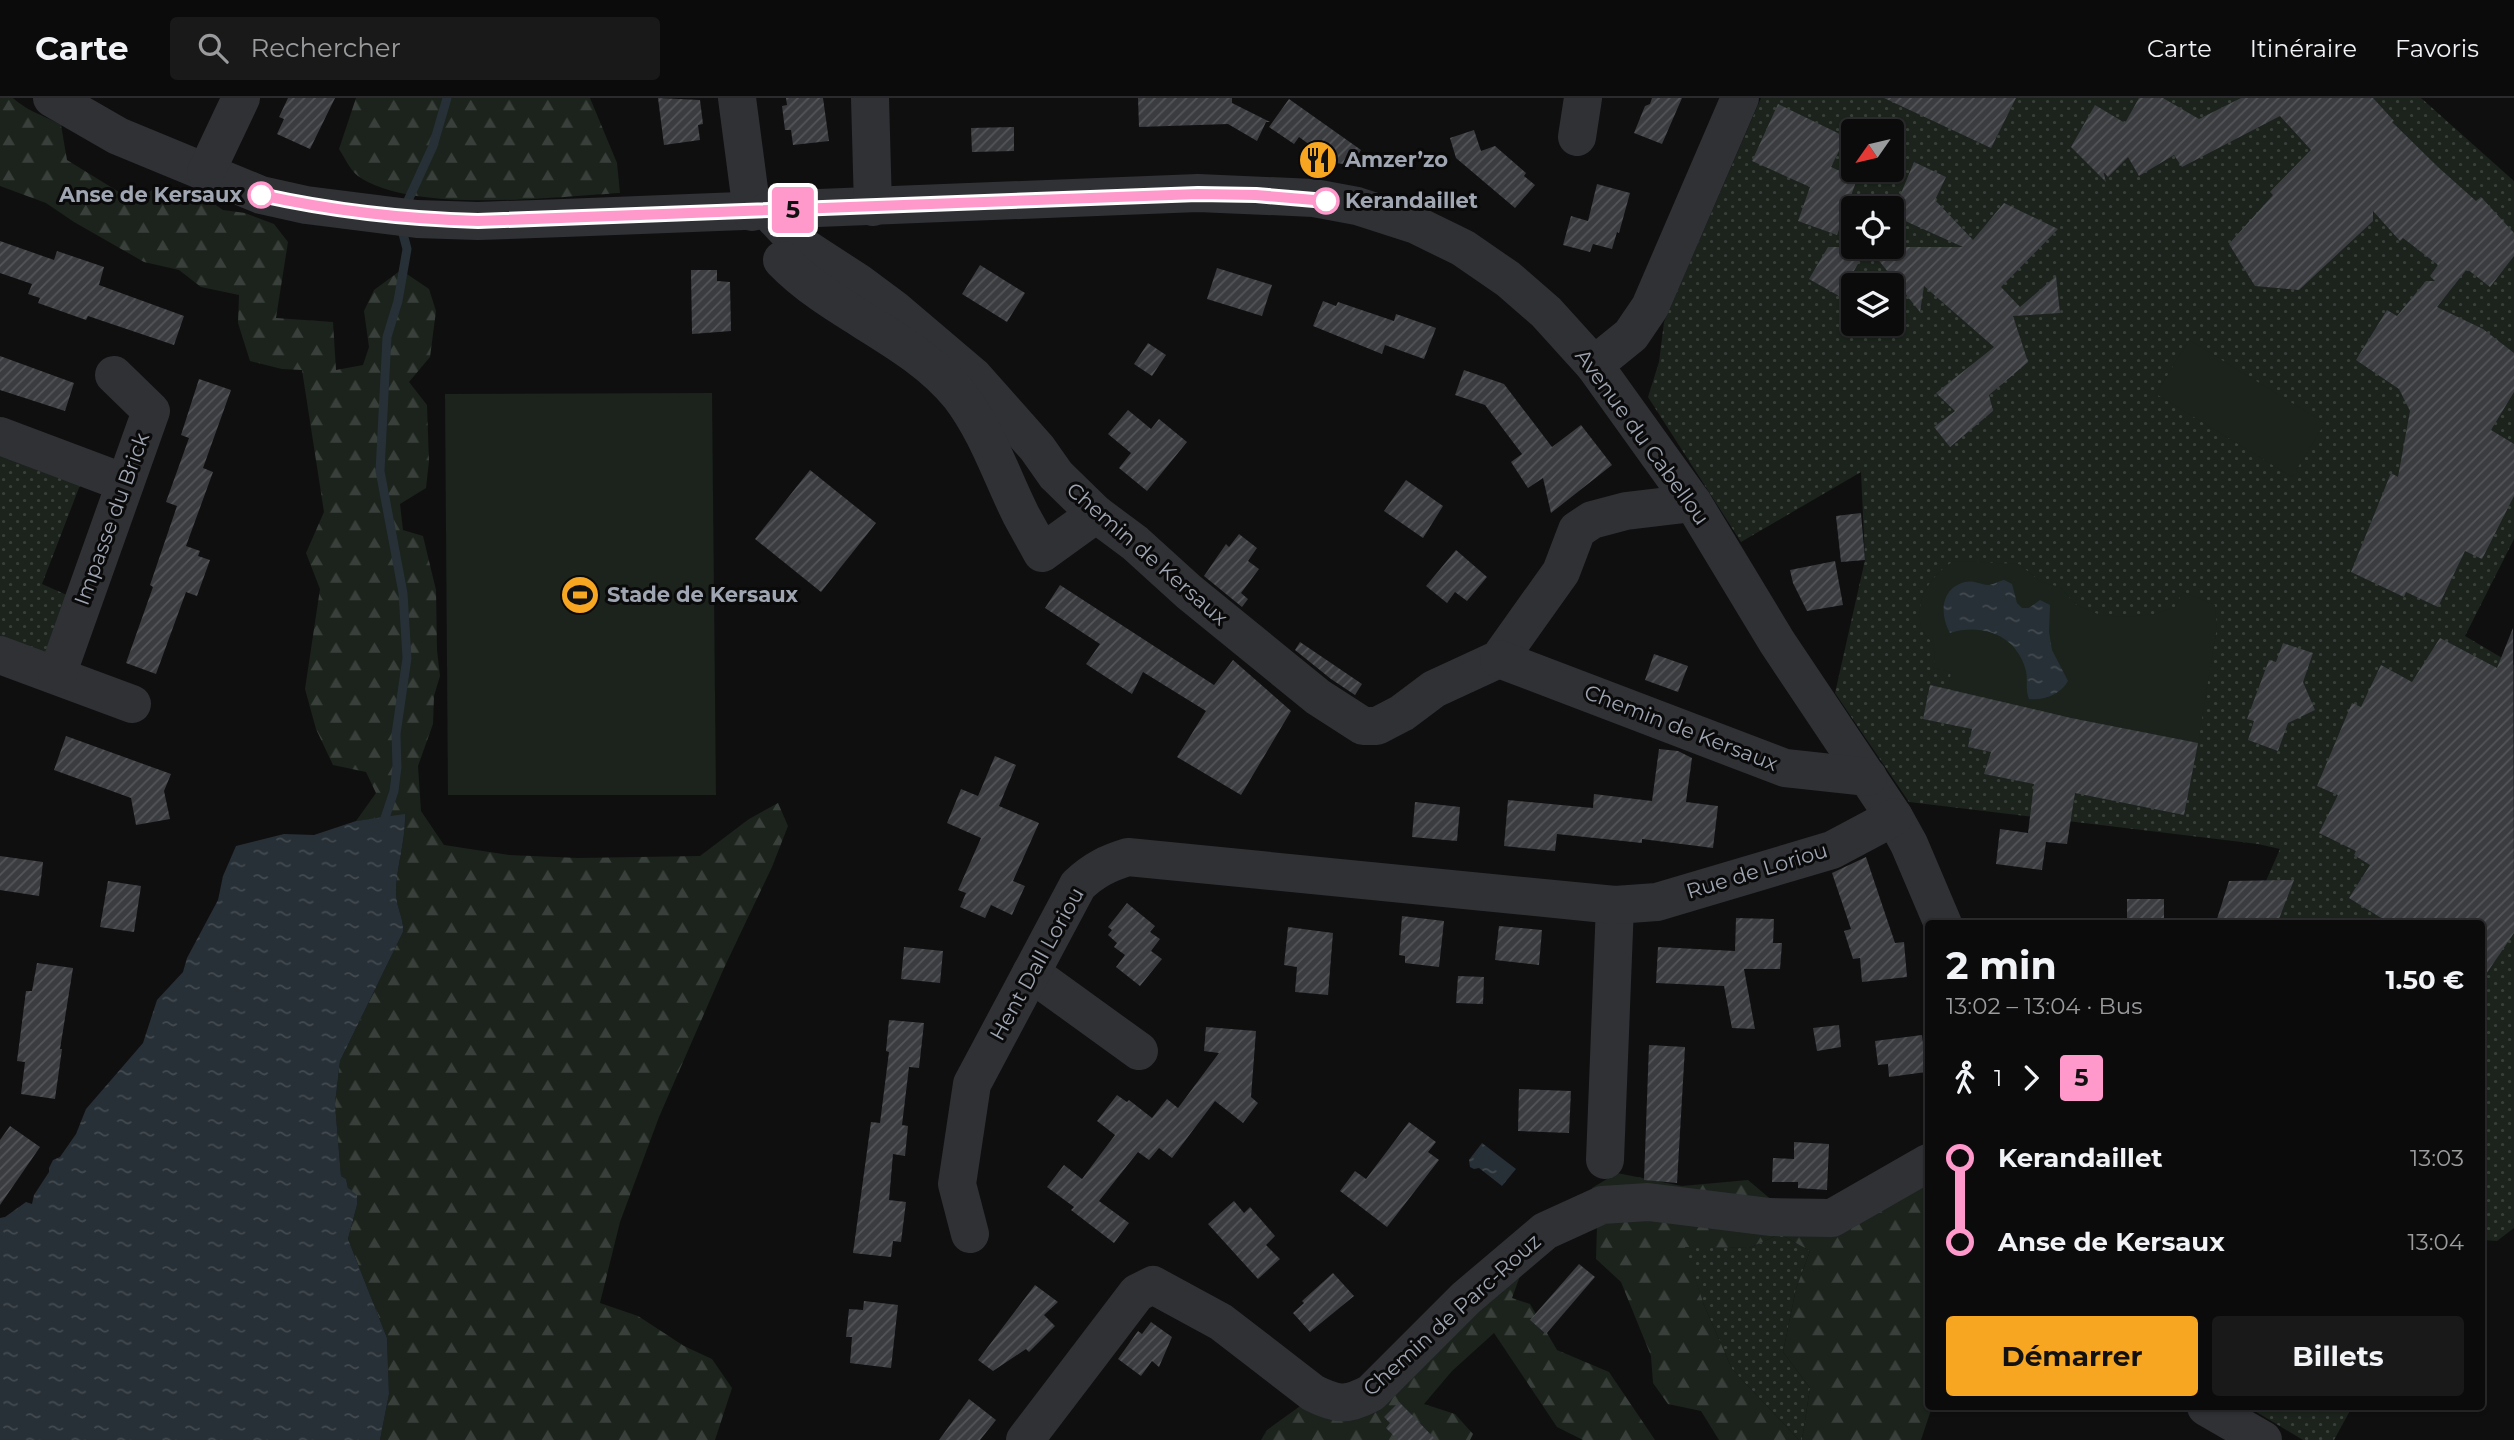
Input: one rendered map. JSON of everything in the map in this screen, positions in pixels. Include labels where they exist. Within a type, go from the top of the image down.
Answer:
[{"type":"street","name":"Avenue du Cabellou","points":[[52,98],[118,135],[261,195],[295,203],[417,219],[478,221],[1198,194],[1314,198],[1357,206],[1416,225],[1463,248],[1502,274],[1527,294],[1594,365],[1693,503],[1777,642],[1894,817],[1909,844],[1941,920]]},
{"type":"street","points":[[206,172],[241,98]]},
{"type":"street","points":[[737,98],[760,211],[780,257],[793,271],[915,354],[959,395],[990,443],[1022,516],[1042,553],[1096,514]]},
{"type":"street","points":[[870,98],[873,207]]},
{"type":"street","points":[[1577,137],[1583,98]]},
{"type":"street","points":[[1594,365],[1631,335],[1650,307],[1740,98]]},
{"type":"street","name":"Chemin de Kersaux","points":[[760,211],[799,244],[868,289],[974,377],[1037,448],[1056,475],[1096,514],[1135,543],[1189,592],[1318,696],[1363,726],[1377,726],[1402,713],[1434,689],[1499,659],[1561,572],[1577,530],[1592,520],[1626,511],[1693,503]]},
{"type":"street","name":"Impasse du Brick","points":[[57,675],[151,411],[114,375]]},
{"type":"street","points":[[0,436],[125,484]]},
{"type":"street","points":[[0,655],[132,704]]},
{"type":"street","name":"Chemin de Kersaux","points":[[1499,659],[1785,768],[1868,777]]},
{"type":"street","name":"Rue de Loriou","points":[[1395,883],[1615,905],[1657,902],[1832,850],[1894,817]]},
{"type":"street","name":"Hent Dall Loriou","points":[[970,1234],[957,1184],[972,1084],[1079,884],[1091,873],[1107,863],[1128,857],[1395,883]]},
{"type":"street","points":[[1605,1160],[1615,905]]},
{"type":"street","points":[[1031,973],[1139,1051]]},
{"type":"street","name":"Chemin de Parc-Rouz","points":[[1025,1440],[1137,1293],[1153,1285],[1221,1322],[1313,1393],[1330,1402],[1352,1403],[1371,1393],[1466,1298],[1545,1231],[1602,1205],[1648,1202],[1770,1216],[1832,1218],[1925,1165]]},
{"type":"street","points":[[2211,1410],[2263,1440]]},
{"type":"green space","points":[[0,98],[13,98],[61,125],[67,160],[127,197],[142,197],[159,185],[207,199],[223,210],[245,213],[274,224],[288,242],[276,318],[333,322],[336,370],[363,365],[369,347],[364,311],[374,290],[401,270],[429,289],[436,311],[430,357],[409,382],[427,405],[429,461],[426,488],[400,504],[403,530],[423,536],[436,590],[440,676],[434,696],[433,724],[418,766],[421,811],[444,845],[509,855],[578,858],[700,856],[749,819],[778,803],[788,826],[659,1117],[620,1222],[600,1303],[638,1316],[684,1346],[712,1359],[732,1388],[715,1440],[380,1440],[389,1394],[387,1338],[348,1239],[357,1205],[346,1179],[341,1176],[335,1104],[340,1061],[403,932],[396,893],[405,815],[356,821],[376,793],[366,772],[333,765],[316,729],[305,689],[320,589],[306,553],[324,512],[302,370],[282,369],[250,361],[238,323],[239,295],[201,287],[179,270],[144,262],[46,203],[0,186]]},
{"type":"green space","points":[[356,98],[590,98],[617,163],[620,193],[484,200],[412,195],[382,188],[358,176],[339,149]]},
{"type":"green space","points":[[1761,98],[2421,98],[2514,181],[2514,539],[2465,636],[2514,665],[2514,1228],[2497,1241],[2485,1240],[2485,920],[2249,920],[2280,849],[2258,844],[1909,802],[1835,693],[1865,560],[1861,472],[1741,542],[1648,397],[1659,362],[1664,322]]},
{"type":"green space","points":[[2189,340],[2325,423],[2292,477],[2156,394]]},
{"type":"green space","name":"Stade de Kersaux","points":[[712,393],[716,795],[448,795],[445,394]]},
{"type":"green space","points":[[0,448],[82,480],[42,584],[76,599],[54,667],[0,647]]},
{"type":"green space","points":[[1954,561],[2019,564],[2041,582],[2060,587],[2075,604],[2100,615],[2124,617],[2155,614],[2175,607],[2183,592],[2215,605],[2217,627],[2198,743],[2071,718],[1948,689],[1951,672],[1934,668],[1933,645],[1922,629],[1920,606],[1932,580]]},
{"type":"green space","points":[[1617,1173],[1682,1186],[1748,1180],[1780,1207],[1829,1209],[1925,1178],[1925,1410],[1931,1410],[1921,1440],[1802,1440],[1810,1388],[1783,1352],[1796,1289],[1810,1251],[1780,1234],[1749,1248],[1685,1247],[1704,1305],[1732,1369],[1799,1440],[1719,1440],[1701,1411],[1668,1404],[1653,1383],[1651,1356],[1621,1282],[1596,1259],[1597,1225],[1592,1188]]},
{"type":"green space","points":[[1780,1234],[1810,1251],[1796,1289],[1783,1352],[1810,1388],[1802,1440],[1799,1440],[1732,1369],[1704,1305],[1684,1246],[1749,1248]]},
{"type":"green space","points":[[1529,1251],[1512,1298],[1530,1304],[1557,1350],[1609,1372],[1655,1440],[1583,1440],[1557,1427],[1494,1333],[1452,1371],[1424,1404],[1455,1414],[1473,1434],[1470,1440],[1261,1440],[1267,1430],[1303,1404],[1347,1390]]},
{"type":"green space","points":[[2253,1410],[2350,1410],[2334,1440],[2303,1440]]},
{"type":"water","points":[[2004,580],[2012,584],[2017,603],[2022,608],[2029,608],[2040,600],[2050,605],[2049,632],[2052,650],[2068,681],[2052,696],[2029,699],[2026,671],[2021,659],[2015,648],[1997,635],[1974,630],[1950,633],[1947,626],[1944,603],[1957,585],[1974,582],[1988,585]]},
{"type":"water","points":[[405,814],[396,893],[403,932],[340,1061],[335,1104],[341,1176],[346,1179],[348,1188],[357,1195],[348,1239],[387,1338],[389,1394],[380,1440],[0,1440],[0,1218],[26,1202],[32,1204],[53,1160],[60,1157],[76,1134],[86,1109],[143,1043],[157,1000],[183,972],[187,958],[218,900],[223,876],[236,846],[284,834],[314,835],[356,821]]},
{"type":"water","points":[[1482,1143],[1516,1169],[1502,1186],[1479,1168],[1470,1167],[1469,1160]]},
{"type":"building","points":[[288,98],[335,98],[310,149],[277,134],[284,119],[279,117]]},
{"type":"building","points":[[658,98],[700,100],[703,124],[698,125],[700,140],[664,145]]},
{"type":"building","points":[[786,98],[823,98],[829,141],[793,145],[791,130],[785,130],[782,106],[787,105]]},
{"type":"building","points":[[1138,98],[1232,98],[1232,103],[1270,122],[1266,122],[1257,141],[1228,124],[1139,127]]},
{"type":"building","points":[[1652,98],[1682,98],[1662,144],[1634,133],[1645,106],[1650,104]]},
{"type":"building","points":[[1884,98],[2016,98],[1991,148]]},
{"type":"building","points":[[2139,98],[2163,98],[2199,119],[2241,98],[2373,98],[2394,121],[2392,122],[2438,167],[2476,201],[2481,197],[2514,233],[2514,256],[2490,287],[2467,269],[2437,307],[2483,329],[2514,353],[2514,392],[2491,430],[2514,444],[2514,496],[2482,559],[2465,551],[2438,607],[2406,592],[2404,597],[2351,572],[2391,473],[2398,477],[2410,411],[2399,389],[2356,360],[2387,310],[2397,316],[2426,281],[2435,281],[2430,276],[2438,265],[2403,238],[2400,241],[2373,211],[2373,221],[2299,290],[2255,286],[2229,244],[2273,195],[2270,192],[2311,150],[2280,116],[2182,167],[2174,155],[2139,176],[2128,157],[2108,177],[2103,171],[2106,182],[2071,147],[2095,105],[2125,123]]},
{"type":"building","points":[[1289,99],[1361,150],[1352,165],[1335,163],[1299,137],[1294,144],[1269,127]]},
{"type":"building","points":[[1778,104],[1841,135],[1841,147],[1831,167],[1841,172],[1841,182],[1856,182],[1851,196],[1841,196],[1841,224],[1837,235],[1798,221],[1810,187],[1752,161]]},
{"type":"building","points":[[1014,127],[1014,151],[972,152],[971,128]]},
{"type":"building","points":[[1474,130],[1481,151],[1495,146],[1526,173],[1524,176],[1535,185],[1515,208],[1456,158],[1450,138]]},
{"type":"building","points":[[1914,162],[1946,177],[1935,200],[1973,240],[2004,203],[2058,229],[2001,287],[2020,307],[2056,276],[2060,313],[2013,316],[2028,362],[1989,395],[1993,411],[1950,447],[1934,427],[1955,411],[1936,393],[1994,347],[1924,286],[1920,312],[1904,292],[1904,273],[1889,273],[1878,259],[1904,259],[1904,247],[1963,247],[1904,220],[1904,196],[1900,196]]},
{"type":"building","points":[[1597,184],[1630,193],[1612,249],[1593,244],[1590,252],[1563,245],[1571,216],[1588,221]]},
{"type":"building","points":[[0,241],[54,260],[57,251],[104,267],[99,285],[184,316],[174,345],[88,316],[86,320],[38,303],[40,298],[28,294],[32,284],[0,273]]},
{"type":"building","points":[[1828,247],[1841,247],[1841,259],[1861,259],[1853,273],[1841,273],[1839,296],[1809,279]]},
{"type":"building","points":[[980,265],[1025,293],[1007,322],[962,294]]},
{"type":"building","points":[[1217,268],[1272,285],[1262,316],[1207,299]]},
{"type":"building","points":[[691,270],[717,270],[717,281],[730,282],[731,331],[692,334]]},
{"type":"building","points":[[1323,301],[1336,306],[1338,302],[1394,321],[1396,314],[1436,328],[1424,359],[1385,345],[1382,354],[1313,326]]},
{"type":"building","points":[[1148,343],[1166,355],[1152,376],[1134,364]]},
{"type":"building","points":[[0,356],[74,383],[65,411],[0,390]]},
{"type":"building","points":[[1464,370],[1504,384],[1552,447],[1581,425],[1612,465],[1551,513],[1543,478],[1528,488],[1511,462],[1522,454],[1485,405],[1455,395]]},
{"type":"building","points":[[199,379],[231,390],[203,468],[213,472],[186,546],[200,551],[198,556],[210,560],[197,596],[186,592],[156,674],[126,663],[153,587],[150,585],[177,506],[166,502],[189,438],[181,435]]},
{"type":"building","points":[[1128,410],[1151,429],[1159,419],[1187,442],[1147,491],[1119,468],[1131,453],[1108,434]]},
{"type":"building","points":[[810,470],[876,523],[821,592],[755,539]]},
{"type":"building","points":[[1406,480],[1443,506],[1423,538],[1384,511]]},
{"type":"building","points":[[1861,513],[1865,560],[1841,562],[1836,516]]},
{"type":"building","points":[[1239,534],[1257,548],[1248,561],[1259,569],[1241,593],[1248,599],[1242,607],[1204,576],[1226,544],[1229,547]]},
{"type":"building","points":[[1456,550],[1487,577],[1467,601],[1455,592],[1447,603],[1426,586]]},
{"type":"building","points":[[1835,561],[1843,605],[1807,611],[1793,583],[1790,570]]},
{"type":"building","points":[[1060,585],[1214,685],[1233,660],[1291,711],[1241,795],[1177,757],[1206,711],[1143,672],[1132,694],[1086,664],[1100,644],[1045,608]]},
{"type":"building","points":[[2513,628],[2514,933],[2485,976],[2485,920],[2385,920],[2349,898],[2370,865],[2354,855],[2356,851],[2319,833],[2338,795],[2317,786],[2352,703],[2361,707],[2381,665],[2412,682],[2440,638],[2497,668]]},
{"type":"building","points":[[1300,642],[1362,684],[1355,695],[1295,650]]},
{"type":"building","points":[[2283,643],[2313,653],[2303,682],[2315,710],[2288,723],[2278,751],[2248,740],[2254,721],[2247,719],[2269,660],[2276,662]]},
{"type":"building","points":[[1654,654],[1688,666],[1678,692],[1645,680]]},
{"type":"building","points":[[1930,685],[2071,718],[2198,743],[2184,815],[2075,793],[2067,844],[2046,842],[2042,870],[1996,864],[2000,829],[2028,833],[2034,784],[1984,774],[1991,752],[1968,747],[1972,729],[1923,719]]},
{"type":"building","points":[[66,736],[171,774],[164,791],[170,819],[136,825],[131,798],[54,770]]},
{"type":"building","points":[[1659,749],[1678,751],[1692,758],[1686,802],[1718,806],[1713,848],[1642,839],[1642,843],[1557,834],[1555,851],[1504,846],[1508,800],[1593,808],[1594,794],[1652,801]]},
{"type":"building","points":[[995,756],[1016,765],[999,806],[1039,823],[1013,881],[1025,886],[1012,915],[991,905],[985,918],[960,907],[966,893],[958,890],[981,838],[947,823],[961,789],[978,796]]},
{"type":"building","points":[[1415,802],[1460,807],[1457,841],[1412,837]]},
{"type":"building","points":[[0,856],[43,862],[39,896],[0,890]]},
{"type":"building","points":[[1866,857],[1895,943],[1904,942],[1907,977],[1862,982],[1860,958],[1853,959],[1844,931],[1851,929],[1832,873]]},
{"type":"building","points":[[2294,880],[2279,920],[2220,920],[2217,919],[2229,881]]},
{"type":"building","points":[[108,881],[141,886],[134,932],[100,927]]},
{"type":"building","points":[[2127,899],[2164,899],[2164,920],[2127,920]]},
{"type":"building","points":[[1127,903],[1155,926],[1150,932],[1160,939],[1151,951],[1162,959],[1140,986],[1116,967],[1125,955],[1114,947],[1117,943],[1108,935],[1112,930],[1108,927]]},
{"type":"building","points":[[1402,916],[1444,921],[1439,967],[1405,963],[1405,956],[1399,955]]},
{"type":"building","points":[[1736,918],[1774,919],[1773,943],[1782,943],[1780,969],[1744,969],[1755,1029],[1732,1028],[1724,986],[1656,983],[1658,947],[1735,951]]},
{"type":"building","points":[[1499,926],[1542,930],[1539,965],[1495,960]]},
{"type":"building","points":[[1288,927],[1333,933],[1328,995],[1295,992],[1297,967],[1284,965]]},
{"type":"building","points":[[904,947],[943,951],[940,983],[901,979]]},
{"type":"building","points":[[37,963],[73,968],[55,1099],[21,1094],[25,1062],[17,1061],[26,991],[32,991]]},
{"type":"building","points":[[1458,976],[1484,977],[1483,1004],[1456,1003]]},
{"type":"building","points":[[889,1020],[924,1023],[919,1068],[909,1067],[902,1125],[908,1126],[905,1156],[893,1154],[889,1200],[906,1202],[901,1242],[893,1241],[891,1257],[853,1253],[871,1122],[880,1123],[889,1052],[886,1051]]},
{"type":"building","points":[[1839,1025],[1841,1047],[1817,1051],[1813,1028]]},
{"type":"building","points":[[1206,1027],[1256,1031],[1251,1097],[1258,1103],[1243,1123],[1215,1101],[1172,1158],[1159,1148],[1149,1160],[1138,1152],[1099,1201],[1129,1223],[1114,1243],[1071,1210],[1074,1207],[1047,1187],[1064,1165],[1082,1179],[1115,1135],[1097,1121],[1117,1095],[1127,1102],[1129,1100],[1152,1118],[1167,1099],[1178,1108],[1219,1053],[1204,1051]]},
{"type":"building","points":[[1922,1035],[1925,1072],[1889,1077],[1888,1064],[1878,1065],[1875,1041]]},
{"type":"building","points":[[1649,1045],[1685,1047],[1677,1183],[1644,1180]]},
{"type":"building","points":[[1519,1089],[1571,1091],[1569,1133],[1518,1131]]},
{"type":"building","points":[[1409,1122],[1436,1142],[1428,1152],[1439,1160],[1387,1227],[1340,1191],[1355,1171],[1366,1179]]},
{"type":"building","points":[[10,1126],[40,1147],[0,1205],[0,1140]]},
{"type":"building","points":[[1794,1142],[1829,1144],[1827,1190],[1798,1188],[1798,1182],[1772,1182],[1773,1158],[1794,1159]]},
{"type":"building","points":[[1234,1201],[1244,1213],[1250,1207],[1275,1236],[1266,1245],[1280,1259],[1258,1279],[1208,1224]]},
{"type":"building","points":[[1579,1264],[1595,1277],[1546,1334],[1530,1320]]},
{"type":"building","points":[[1333,1273],[1354,1296],[1310,1332],[1293,1313],[1304,1303],[1302,1301]]},
{"type":"building","points":[[1035,1285],[1058,1302],[1044,1315],[1055,1326],[1029,1352],[1026,1349],[993,1371],[978,1360]]},
{"type":"building","points":[[864,1301],[898,1305],[891,1368],[850,1363],[852,1337],[846,1337],[849,1309],[863,1310]]},
{"type":"building","points":[[1151,1322],[1172,1337],[1159,1367],[1152,1361],[1141,1376],[1118,1359],[1138,1331],[1142,1334]]},
{"type":"building","points":[[969,1399],[996,1420],[980,1440],[939,1440]]},
{"type":"building","points":[[1399,1402],[1436,1440],[1398,1440],[1386,1428],[1390,1423],[1384,1417]]},
{"type":"waterway","points":[[405,207],[433,146],[447,98]]},
{"type":"waterway","points":[[382,827],[394,791],[397,767],[396,734],[407,658],[403,593],[380,471],[387,337],[398,301],[407,249],[401,226]]},
{"type":"bus line","name":"5","points":[[261,195],[306,205],[417,219],[478,221],[1198,194],[1314,198],[1326,201]]},
{"type":"place","name":"Amzer’zo","points":[[1318,160]]},
{"type":"place","name":"Anse de Kersaux","points":[[261,195]]},
{"type":"place","name":"Kerandaillet","points":[[1326,201]]},
{"type":"place","name":"Stade de Kersaux","points":[[580,595]]}]
